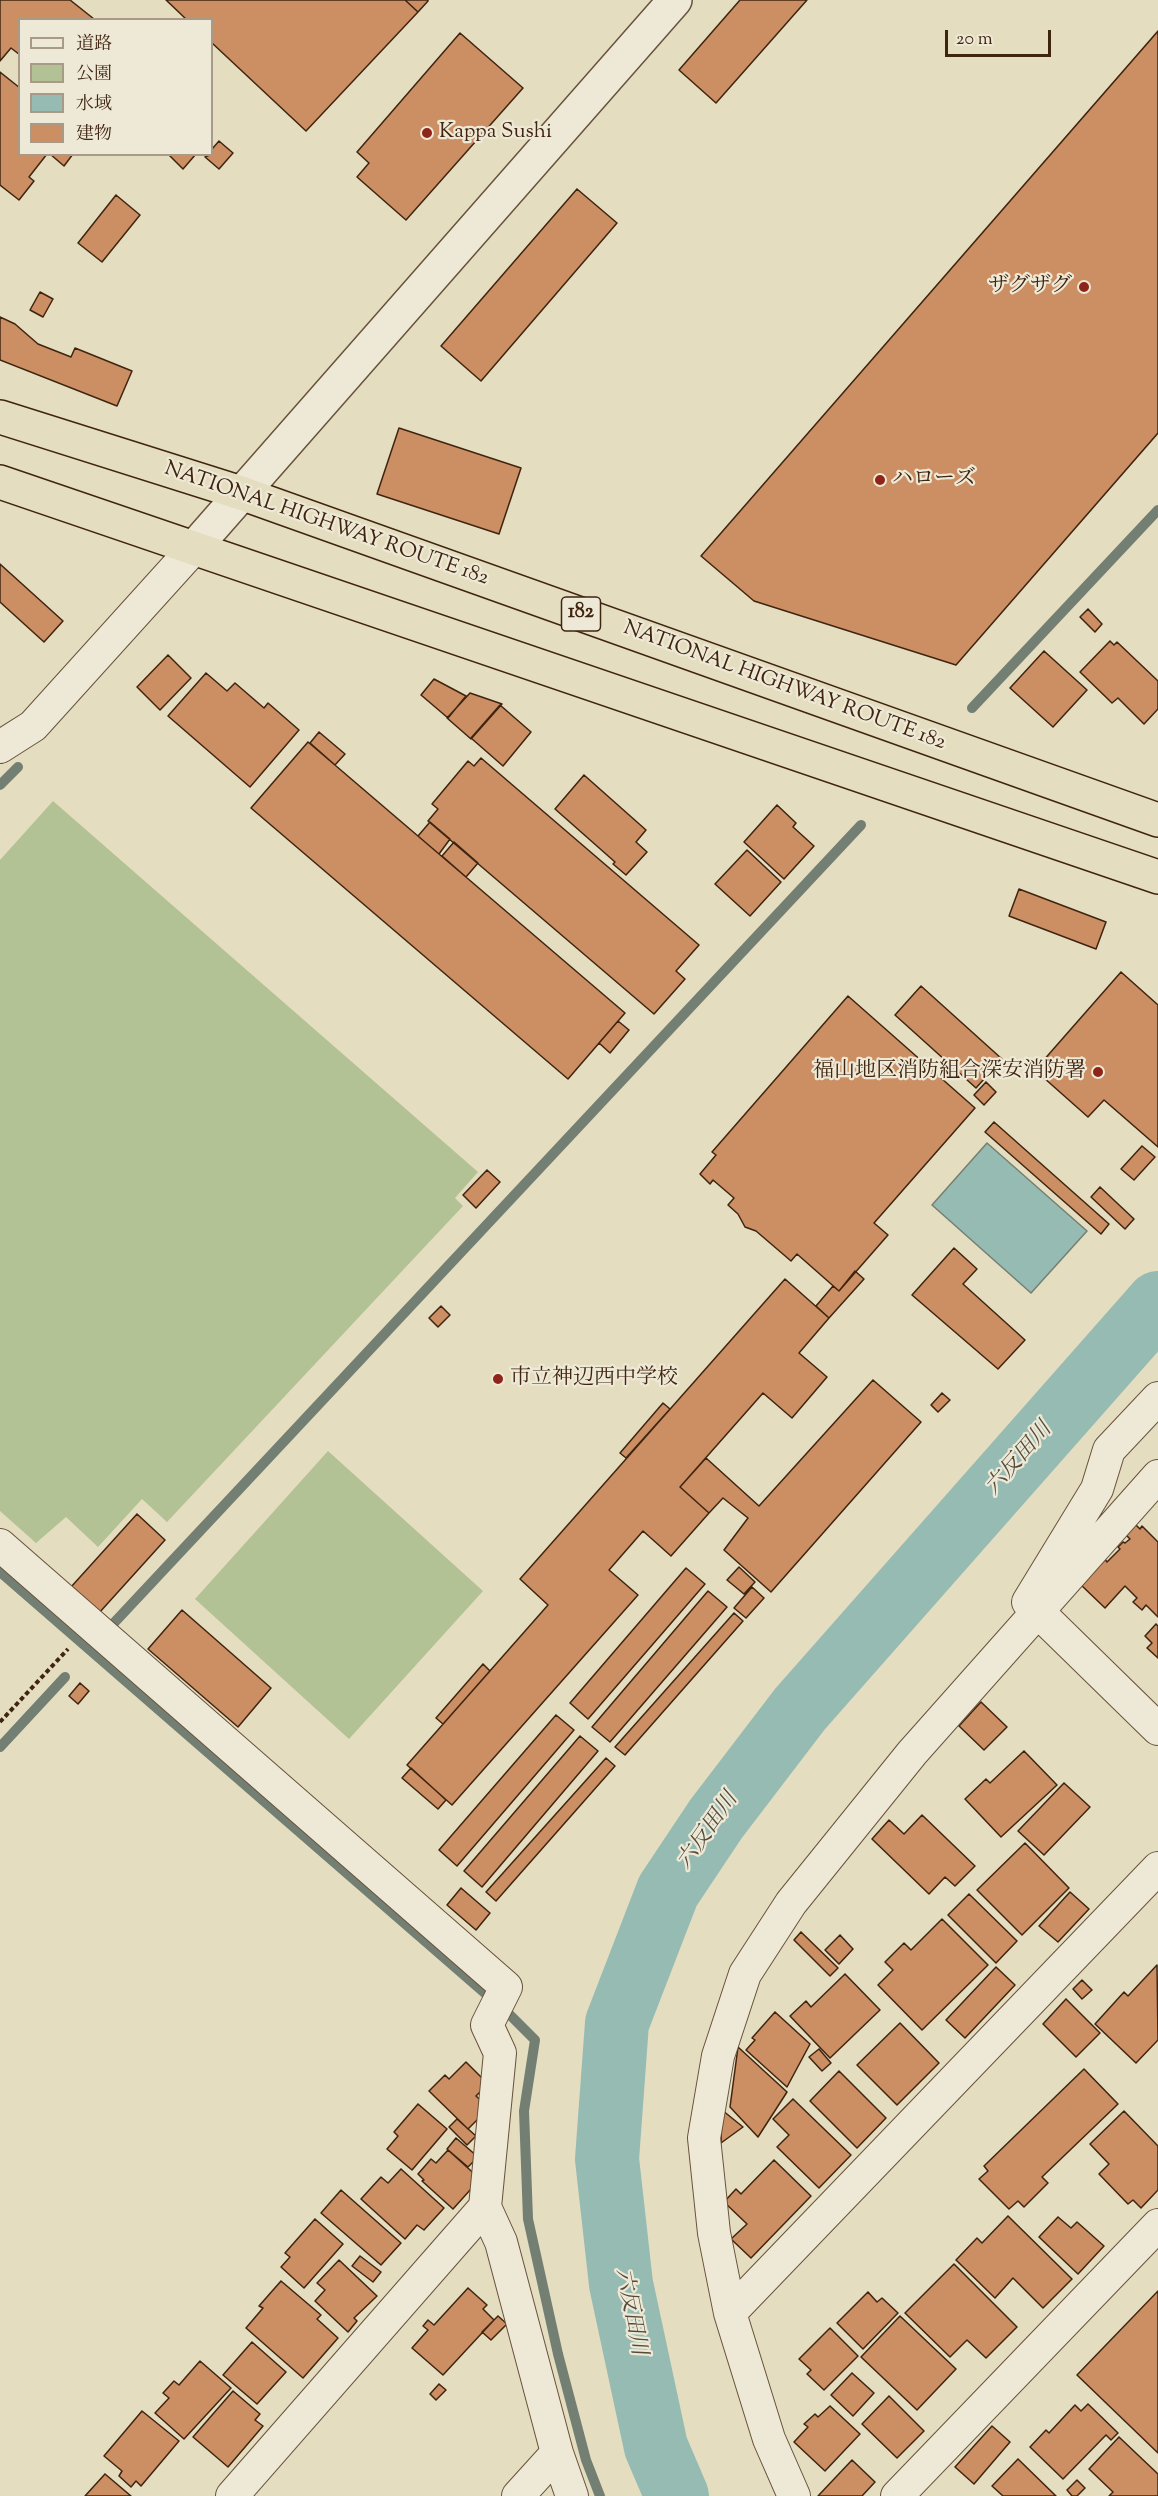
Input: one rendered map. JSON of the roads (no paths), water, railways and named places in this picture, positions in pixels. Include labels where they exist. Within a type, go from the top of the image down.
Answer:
[{"type":"highway","name":"NATIONAL HIGHWAY ROUTE 182","points":[[0,417],[241,493],[1158,820]]},
{"type":"highway","points":[[0,482],[1158,877]]},
{"type":"street","points":[[0,747],[33,726],[193,549],[675,0]]},
{"type":"street","points":[[1158,1398],[1109,1450],[1097,1489],[1028,1602],[1158,1729]]},
{"type":"street","points":[[794,2496],[769,2439],[730,2313],[714,2233],[704,2138],[717,2056],[746,1974],[791,1903],[912,1753],[1158,1476]]},
{"type":"street","points":[[0,1545],[507,1987],[487,2025],[500,2053],[485,2207],[501,2242],[557,2453],[572,2496]]},
{"type":"street","points":[[730,2313],[1158,1868]]},
{"type":"street","points":[[232,2496],[485,2207]]},
{"type":"street","points":[[897,2496],[1158,2225]]},
{"type":"street","points":[[518,2496],[557,2453]]},
{"type":"water","points":[[987,1143],[1087,1231],[1031,1293],[932,1205]]},
{"type":"waterway","points":[[972,708],[1158,510]]},
{"type":"waterway","points":[[0,785],[18,767]]},
{"type":"waterway","points":[[112,1625],[861,825]]},
{"type":"waterway","name":"六反田川","points":[[677,2496],[656,2447],[621,2284],[607,2159],[617,2023],[668,1891],[716,1819],[800,1709],[1158,1303]]},
{"type":"waterway","points":[[0,1572],[487,1995]]},
{"type":"waterway","points":[[0,1747],[65,1677]]},
{"type":"waterway","points":[[505,2010],[535,2040],[524,2111],[528,2219],[558,2354],[586,2460],[600,2496]]},
{"type":"place","name":"Kappa Sushi","points":[[427,133]]},
{"type":"place","name":"ザグザグ","points":[[1084,287]]},
{"type":"place","name":"ハローズ","points":[[880,480]]},
{"type":"place","name":"福山地区消防組合深安消防署","points":[[1098,1072]]},
{"type":"place","name":"市立神辺西中学校","points":[[498,1379]]}]
